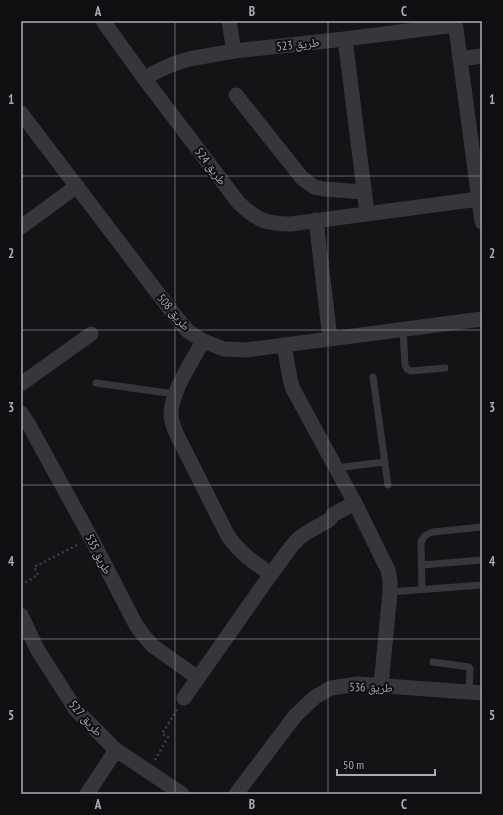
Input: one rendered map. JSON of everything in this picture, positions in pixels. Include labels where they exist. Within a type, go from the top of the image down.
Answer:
[{"type":"street","name":"طريق 524","points":[[104,21],[144,78],[238,202],[249,212],[262,220],[276,224],[291,224],[479,199]]},
{"type":"street","points":[[230,21],[234,51]]},
{"type":"street","name":"طريق 523","points":[[144,78],[164,68],[189,59],[234,51],[345,39],[455,23],[478,165],[479,199],[482,222]]},
{"type":"street","points":[[345,39],[367,213]]},
{"type":"street","points":[[460,59],[482,56]]},
{"type":"street","points":[[236,95],[302,178],[314,187],[364,192]]},
{"type":"street","name":"طريق 508","points":[[21,114],[188,331],[204,341],[224,348],[246,350],[482,318]]},
{"type":"street","points":[[21,227],[77,186]]},
{"type":"street","points":[[316,220],[330,338]]},
{"type":"street","points":[[21,384],[91,334]]},
{"type":"street","points":[[204,341],[176,391],[172,402],[171,414],[173,426],[228,536],[242,553],[271,574]]},
{"type":"street","points":[[284,345],[293,389],[356,506],[388,570],[390,592],[381,686]]},
{"type":"street","name":"طريق 535","points":[[21,412],[30,425],[91,538],[132,619],[144,636],[164,655],[198,678]]},
{"type":"street","points":[[184,698],[271,574],[298,539],[329,520],[337,512],[356,506]]},
{"type":"street","name":"طريق 527","points":[[21,615],[37,649],[76,710],[116,750],[182,794]]},
{"type":"street","name":"طريق 536","points":[[236,794],[295,716],[315,697],[331,688],[358,684],[475,693]]},
{"type":"street","points":[[87,794],[116,750]]},
{"type":"lane","points":[[403,329],[405,365],[407,369],[411,371],[445,368]]},
{"type":"lane","points":[[373,377],[388,485]]},
{"type":"lane","points":[[96,383],[175,394]]},
{"type":"lane","points":[[336,468],[384,462]]},
{"type":"lane","points":[[422,589],[421,542],[423,537],[427,533],[482,527]]},
{"type":"lane","points":[[422,565],[482,560]]},
{"type":"lane","points":[[390,592],[482,585]]},
{"type":"lane","points":[[434,662],[469,667],[475,693]]},
{"type":"path","points":[[21,584],[38,575],[34,567],[91,538]]},
{"type":"path","points":[[158,754],[168,737],[162,734],[184,698]]}]
